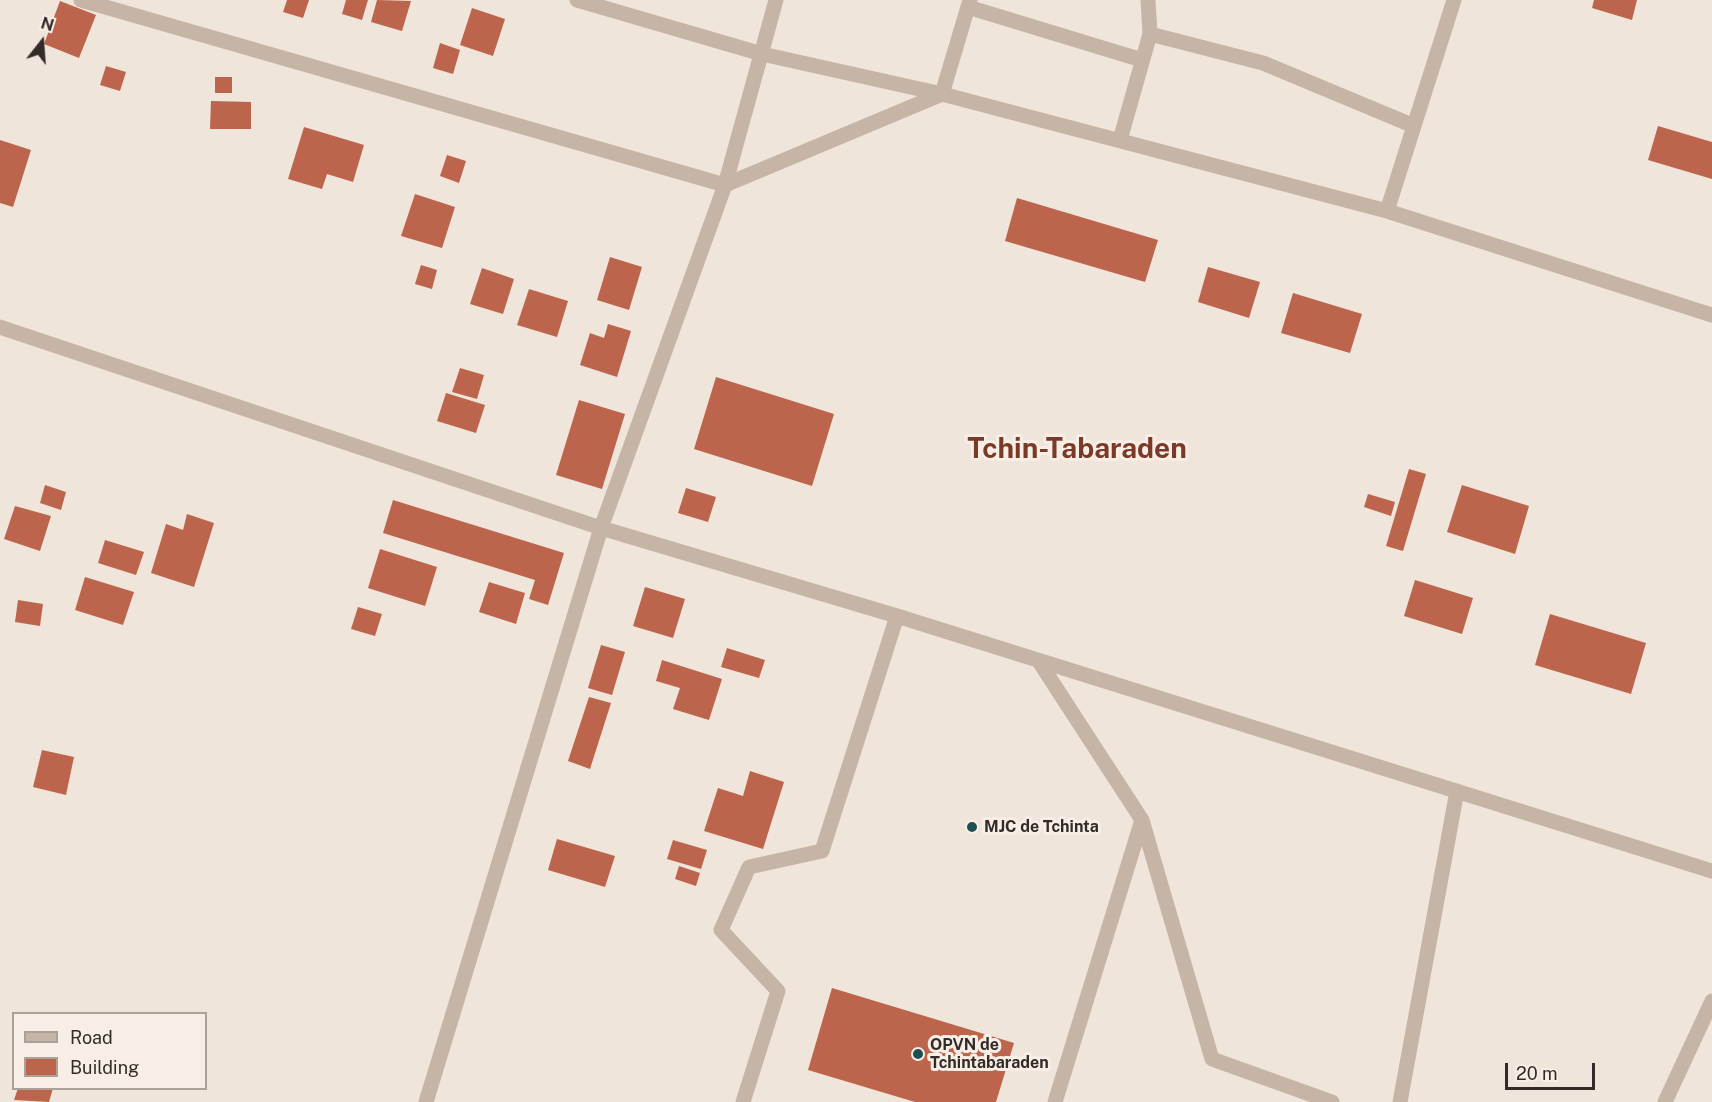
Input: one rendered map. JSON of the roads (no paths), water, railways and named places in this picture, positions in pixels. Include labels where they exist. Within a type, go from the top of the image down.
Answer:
[{"type":"street","points":[[81,0],[725,185],[942,94]]},
{"type":"street","points":[[577,0],[762,54],[942,94],[1387,211],[1712,315]]},
{"type":"street","points":[[426,1102],[601,528],[725,185],[776,0]]},
{"type":"street","points":[[1119,140],[1149,34],[1148,0]]},
{"type":"street","points":[[1387,211],[1454,0]]},
{"type":"street","points":[[942,94],[969,3],[1142,60]]},
{"type":"street","points":[[1149,34],[1263,63],[1414,126]]},
{"type":"street","points":[[0,327],[601,528],[897,616],[1712,871]]},
{"type":"street","points":[[743,1102],[778,991],[721,930],[749,867],[822,851],[897,616]]},
{"type":"street","points":[[1038,660],[1142,820],[1212,1059],[1332,1102]]},
{"type":"street","points":[[1400,1102],[1457,791]]},
{"type":"street","points":[[1055,1102],[1142,820]]},
{"type":"street","points":[[1665,1102],[1712,1001]]},
{"type":"place","name":"MJC de Tchinta","points":[[972,827]]},
{"type":"place","name":"OPVN de Tchintabaraden","points":[[918,1054]]},
{"type":"district","name":"Tchin-Tabaraden","points":[[1077,449]]}]
